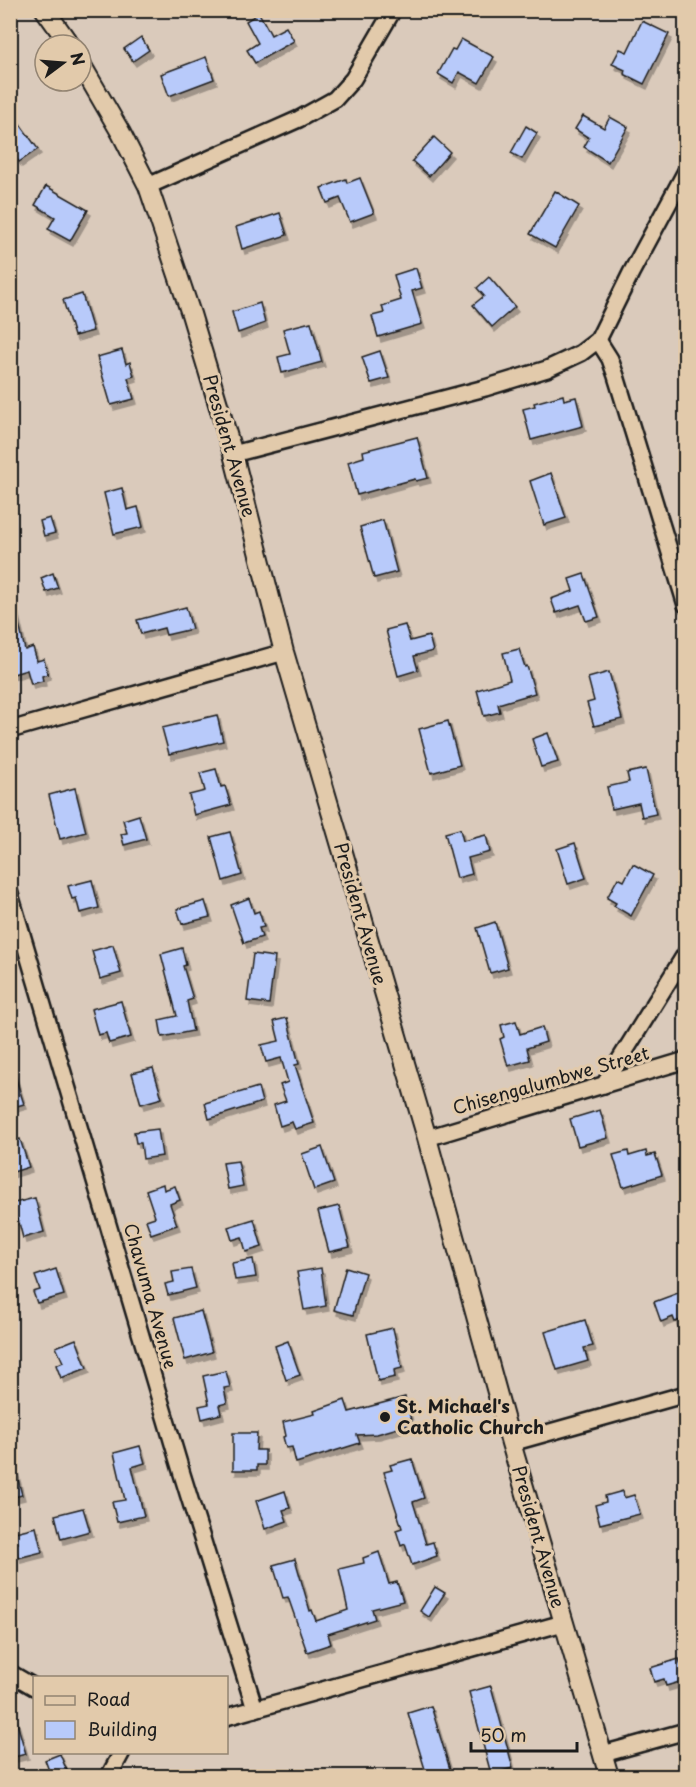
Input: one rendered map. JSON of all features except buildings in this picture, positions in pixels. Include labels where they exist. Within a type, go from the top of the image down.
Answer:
[{"type":"street","points":[[45,10],[61,33]]},
{"type":"street","points":[[148,186],[299,119],[334,99],[353,79],[393,10]]},
{"type":"street","name":"President Avenue","points":[[93,85],[148,186],[191,314],[233,454],[284,652],[427,1138],[511,1443],[609,1776]]},
{"type":"street","points":[[233,454],[485,388],[547,369],[581,353],[598,340],[686,171]]},
{"type":"street","points":[[598,340],[610,359],[616,376],[686,605]]},
{"type":"street","points":[[10,730],[284,652]]},
{"type":"street","name":"Chavuma Avenue","points":[[10,894],[182,1473],[255,1709]]},
{"type":"street","points":[[604,1085],[686,953]]},
{"type":"street","points":[[427,1138],[686,1061]]},
{"type":"street","name":"Chisengalumbwe Street","points":[[427,1138],[686,1061]]},
{"type":"street","points":[[511,1443],[686,1394]]},
{"type":"street","points":[[228,1716],[563,1623]]},
{"type":"street","points":[[10,1673],[33,1686]]},
{"type":"street","points":[[603,1754],[686,1731]]},
{"type":"street","points":[[110,1776],[121,1754]]},
{"type":"place","name":"St. Michael's Catholic Church","points":[[385,1417]]}]
